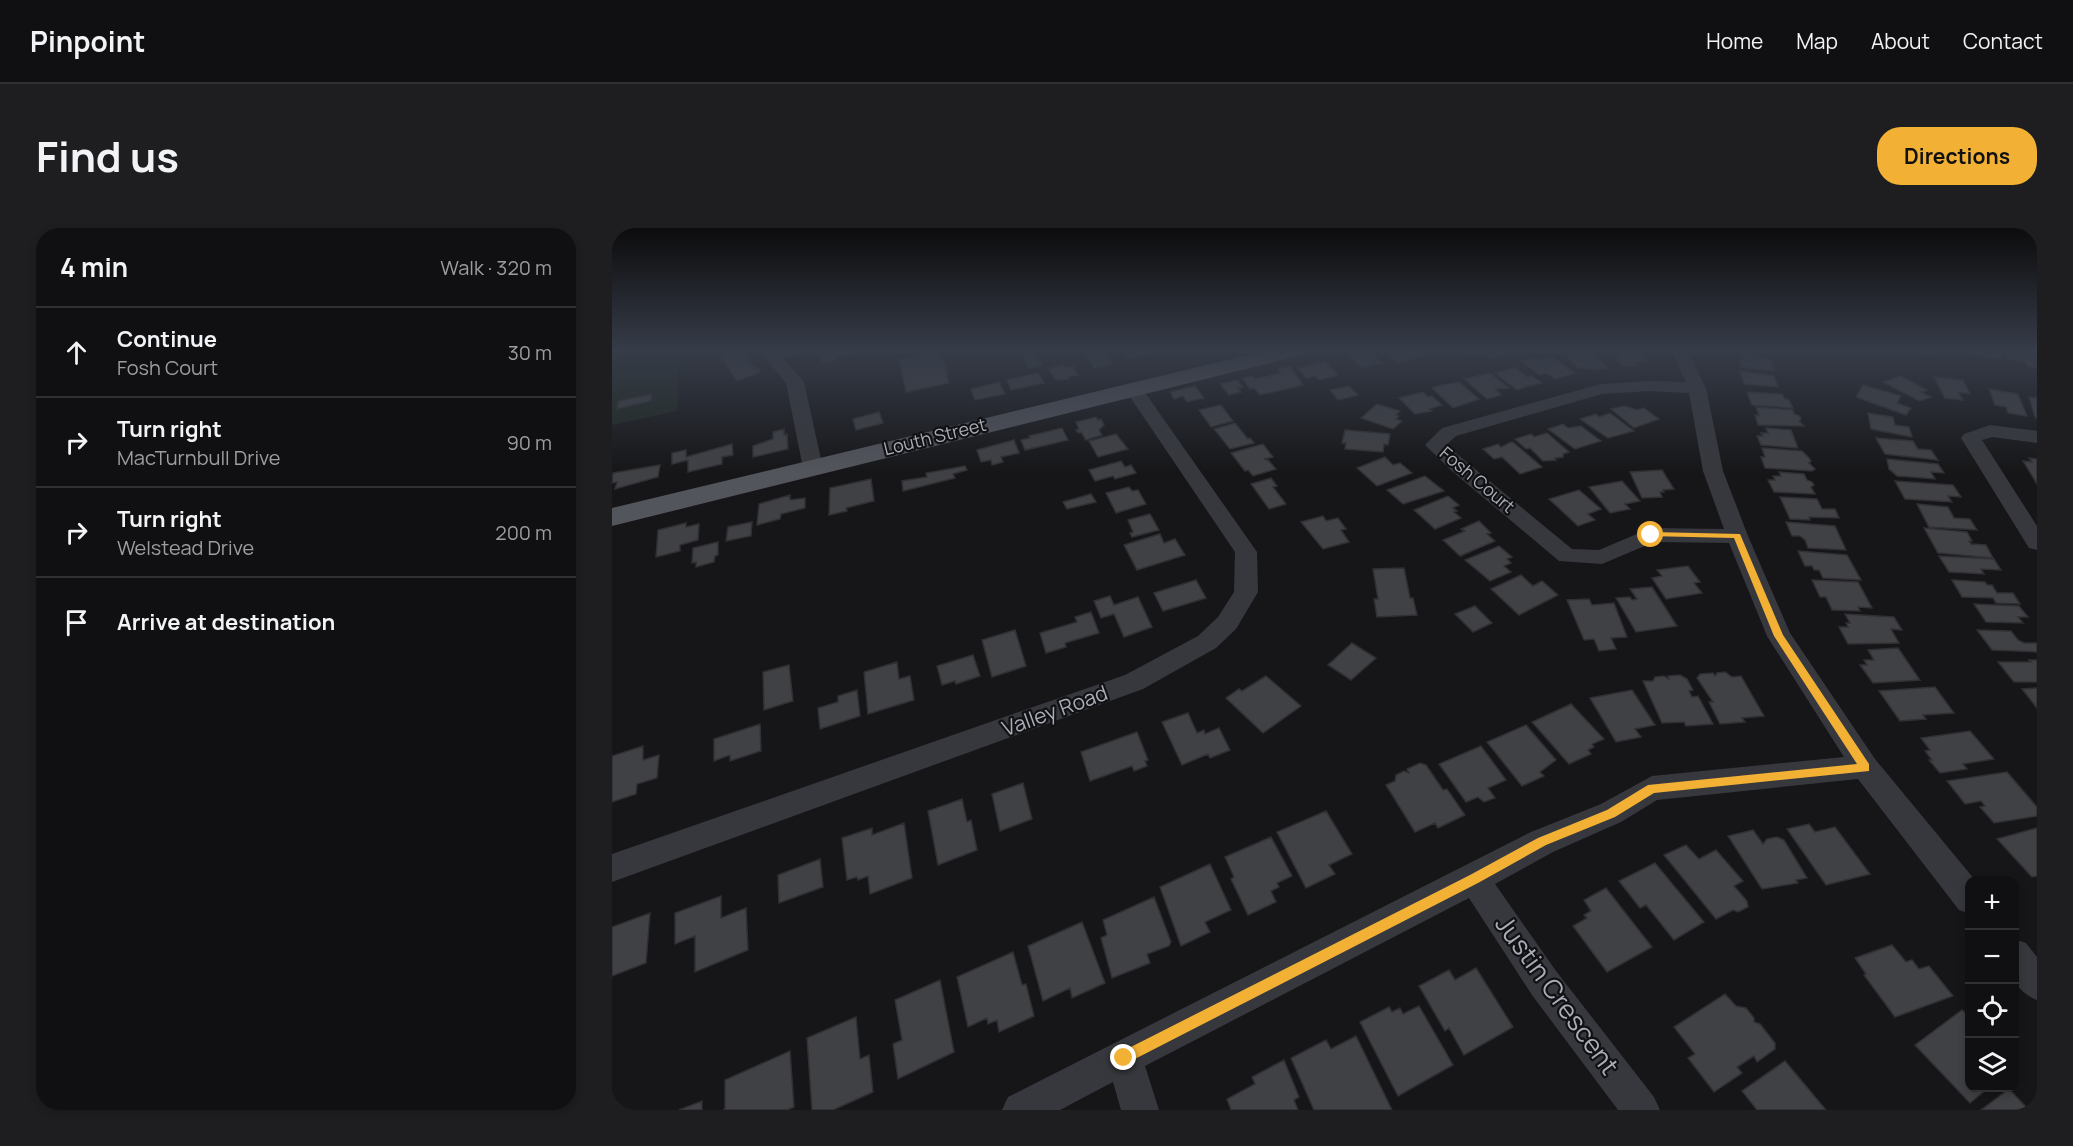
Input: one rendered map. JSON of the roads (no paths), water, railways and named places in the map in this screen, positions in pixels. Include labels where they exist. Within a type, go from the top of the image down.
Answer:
[{"type":"main road","name":"Louth Street","points":[[612,517],[1120,391]]},
{"type":"street","points":[[797,391],[813,468]]},
{"type":"street","name":"Valley Road","points":[[612,868],[1134,682],[1208,642],[1227,623],[1246,592],[1246,552],[1135,391]]},
{"type":"street","name":"Fosh Court","points":[[1590,391],[1449,432],[1435,445],[1567,556],[1602,557],[1651,535],[1737,536]]},
{"type":"street","points":[[1698,391],[1713,471],[1737,536],[1779,636],[1865,767],[1965,893]]},
{"type":"street","points":[[2037,437],[1990,431],[1971,438],[2037,543]]},
{"type":"street","points":[[1021,1110],[1542,842],[1611,813],[1652,788],[1865,767]]},
{"type":"street","name":"Justin Crescent","points":[[1474,879],[1544,983],[1641,1110]]},
{"type":"street","points":[[2019,961],[2037,983]]},
{"type":"street","points":[[1124,1058],[1140,1110]]}]
